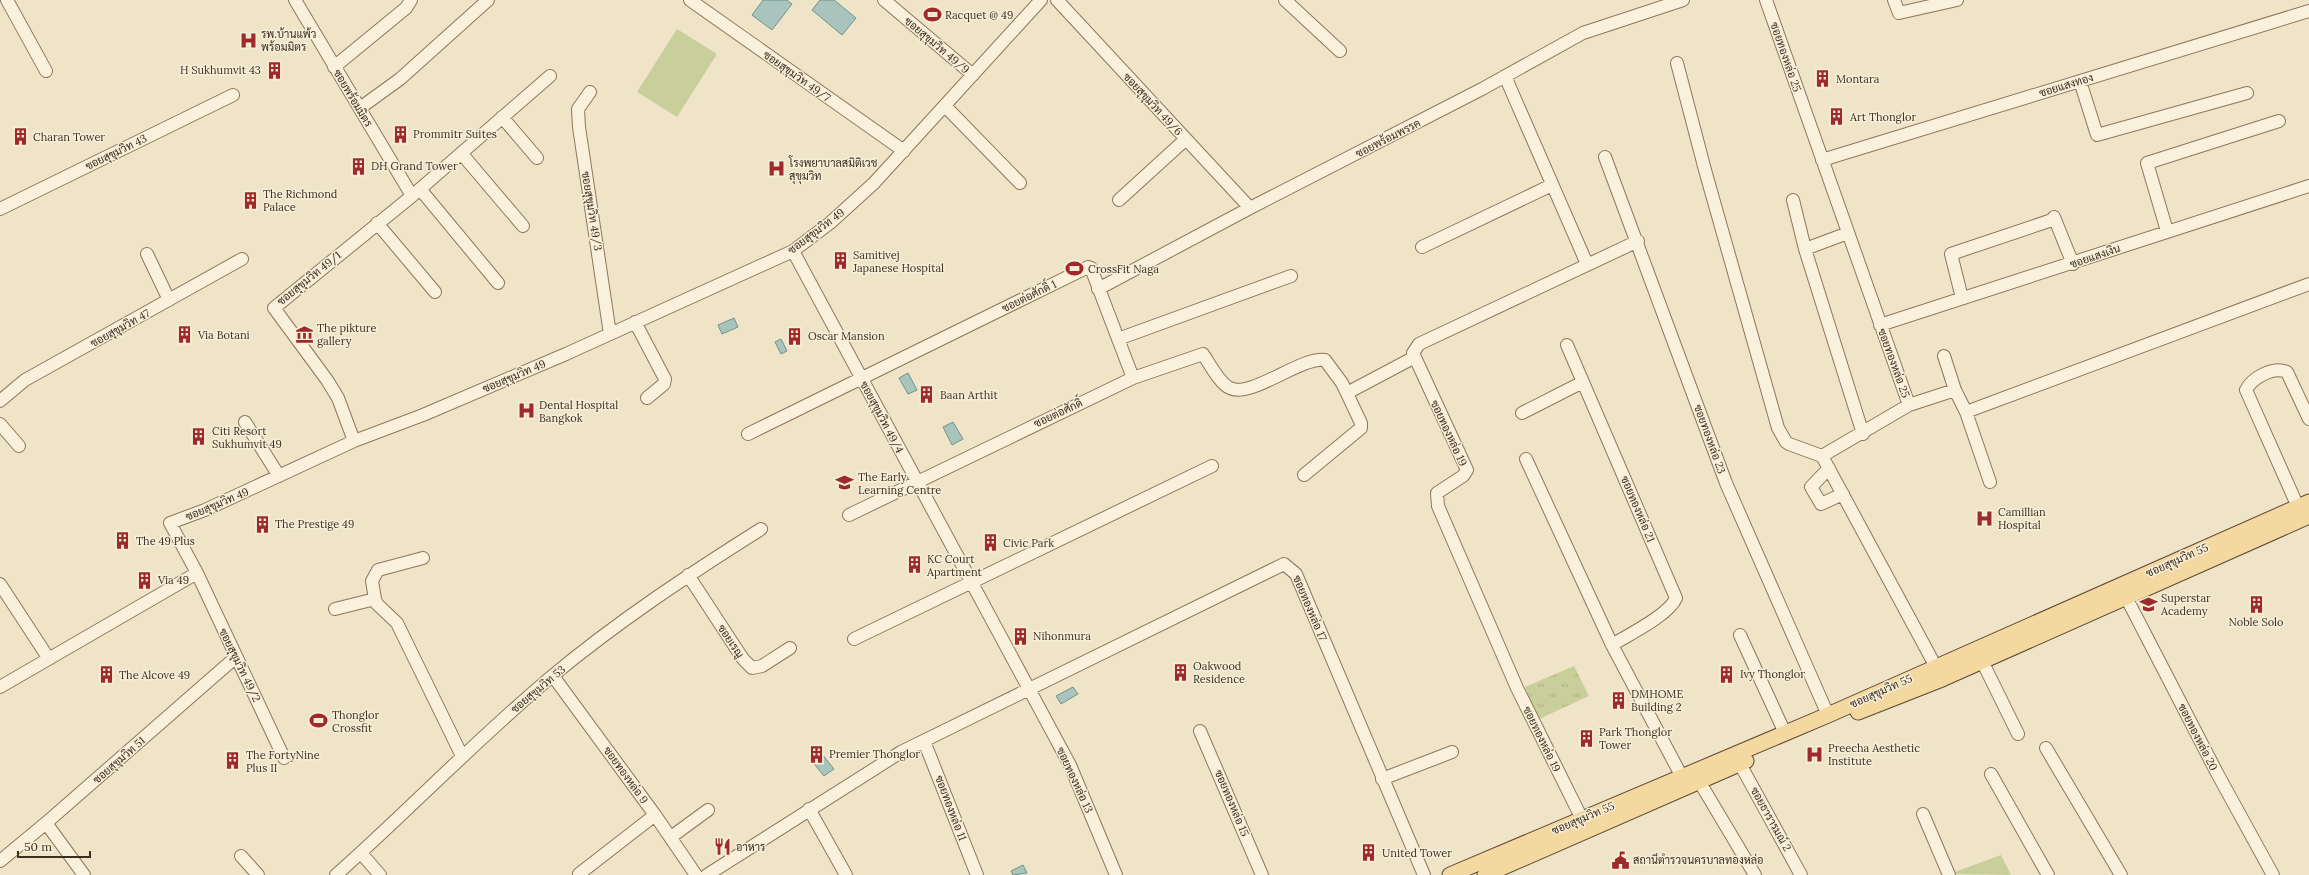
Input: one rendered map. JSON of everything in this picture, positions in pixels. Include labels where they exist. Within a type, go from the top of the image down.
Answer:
[{"type":"main road","name":"ซอยสุขุมวิท 55","points":[[1939,673],[1982,661],[2057,620],[2126,597],[2305,508]]},
{"type":"main road","name":"ซอยสุขุมวิท 55","points":[[1450,875],[1494,869],[1585,824],[1689,781],[1829,719],[1939,673],[2305,508]]},
{"type":"main road","name":"ซอยสุขุมวิท 55","points":[[1738,759],[1785,733],[1829,719]]},
{"type":"street","points":[[7,0],[46,71]]},
{"type":"street","name":"ซอยพร้อมมิตร","points":[[295,0],[334,67],[416,193],[498,283]]},
{"type":"street","points":[[334,67],[406,8],[411,0]]},
{"type":"street","points":[[360,108],[400,79],[488,0]]},
{"type":"street","name":"ซอยสุขุมวิท 49/7","points":[[690,0],[904,152]]},
{"type":"street","name":"ซอยสุขุมวิท 49/9","points":[[884,0],[973,75]]},
{"type":"street","name":"ซอยสุขุมวิท 49","points":[[197,573],[170,523],[205,510],[354,441],[430,412],[610,334],[792,251],[843,212],[904,152],[1041,0]]},
{"type":"street","name":"ซอยสุขุมวิท 49/6","points":[[1057,0],[1250,208]]},
{"type":"street","points":[[1285,0],[1340,51]]},
{"type":"street","name":"ซอยทองหล่อ 25","points":[[1766,0],[1909,405],[1862,434],[1822,456]]},
{"type":"street","points":[[1894,0],[1899,13],[1957,0]]},
{"type":"street","name":"ซอยพร้อมพรรค","points":[[1098,290],[1250,208],[1505,76],[1584,33],[1677,1]]},
{"type":"street","name":"ซอยแสงทอง","points":[[1822,160],[2309,11]]},
{"type":"street","points":[[1677,63],[1707,178],[1778,428],[1786,442],[1822,456],[1939,673]]},
{"type":"street","name":"ซอยสุขุมวิท 49/1","points":[[354,441],[338,398],[327,380],[274,308],[416,193],[550,76]]},
{"type":"street","points":[[1505,76],[1587,264]]},
{"type":"street","points":[[2080,81],[2096,135],[2246,93]]},
{"type":"street","name":"ซอยสุขุมวิท 49/3","points":[[590,92],[578,109],[579,127],[610,334]]},
{"type":"street","name":"ซอยสุขุมวิท 43","points":[[0,209],[233,95]]},
{"type":"street","points":[[945,106],[1020,183]]},
{"type":"street","points":[[502,117],[537,158]]},
{"type":"street","points":[[2167,232],[2147,163],[2279,121]]},
{"type":"street","points":[[1119,200],[1186,139]]},
{"type":"street","points":[[461,153],[523,226]]},
{"type":"street","name":"ซอยทองหล่อ 23","points":[[1605,157],[1638,241],[1726,483],[1829,719]]},
{"type":"street","points":[[1422,247],[1552,185]]},
{"type":"street","name":"ซอยแสงเงิน","points":[[1880,326],[2309,186]]},
{"type":"street","points":[[1793,200],[1805,249],[1862,434]]},
{"type":"street","points":[[1962,298],[1950,255],[2052,220],[2054,217],[2057,221],[2073,264]]},
{"type":"street","points":[[378,223],[435,292]]},
{"type":"street","points":[[1805,249],[1848,233]]},
{"type":"street","points":[[1304,475],[1361,428],[1361,423],[1347,393],[1413,358],[1414,350],[1419,344],[1638,241]]},
{"type":"street","name":"ซอยสุขุมวิท 49/4","points":[[792,251],[1028,688]]},
{"type":"street","points":[[147,254],[169,300]]},
{"type":"street","name":"ซอยสุขุมวิท 47","points":[[0,401],[25,380],[242,259]]},
{"type":"street","name":"ซอยต่อศักดิ์ 1","points":[[861,378],[1086,268],[1091,268],[1098,290],[1133,378]]},
{"type":"street","points":[[1118,339],[1291,276]]},
{"type":"street","points":[[1966,412],[2309,284]]},
{"type":"street","points":[[635,322],[665,382],[647,398]]},
{"type":"street","name":"ซอยทองหล่อ 21","points":[[1567,345],[1676,598],[1673,603],[1656,618],[1612,645]]},
{"type":"street","name":"ซอยต่อศักดิ์","points":[[849,515],[1133,378],[1203,354],[1215,373],[1230,388],[1239,390],[1277,377],[1309,362],[1319,359],[1326,360],[1347,393]]},
{"type":"street","points":[[1944,356],[1956,390],[1966,412],[1990,482]]},
{"type":"street","name":"ซอยทองหล่อ 19","points":[[1413,358],[1466,470],[1463,476],[1437,494],[1438,506],[1517,688],[1585,824]]},
{"type":"street","points":[[2305,508],[2246,390],[2249,384],[2267,373],[2282,370],[2287,372],[2309,419]]},
{"type":"street","points":[[748,434],[861,378]]},
{"type":"street","points":[[1522,413],[1583,382]]},
{"type":"street","points":[[1909,405],[1956,390]]},
{"type":"street","points":[[245,422],[279,476]]},
{"type":"street","points":[[0,424],[19,446]]},
{"type":"street","points":[[1526,459],[1612,645],[1689,781],[1755,875]]},
{"type":"street","points":[[854,639],[972,584],[1212,466]]},
{"type":"street","points":[[1829,468],[1810,486],[1821,504],[1843,494]]},
{"type":"street","name":"ซอยสุขุมวิท 53","points":[[336,875],[462,756],[553,676],[627,618],[688,575],[761,529]]},
{"type":"street","points":[[423,558],[378,570],[372,581],[375,599],[377,604],[397,623],[462,756]]},
{"type":"street","name":"ซอยทองหล่อ 17","points":[[1028,688],[1284,564],[1296,574],[1424,875]]},
{"type":"street","points":[[0,687],[197,573]]},
{"type":"street","name":"ซอยสุขุมวิท 49/2","points":[[197,573],[284,758]]},
{"type":"street","name":"ซอยเรณู","points":[[688,575],[743,660],[752,668],[762,666],[790,648]]},
{"type":"street","points":[[0,584],[49,659]]},
{"type":"street","name":"ซอยทองหล่อ 20","points":[[2126,597],[2217,773],[2273,875]]},
{"type":"street","points":[[335,609],[375,599]]},
{"type":"street","points":[[1740,635],[1785,733]]},
{"type":"street","name":"ซอยสุขุมวิท 51","points":[[0,861],[46,823],[236,657]]},
{"type":"street","points":[[1982,661],[2018,734]]},
{"type":"street","name":"ซอยทองหล่อ 9","points":[[553,676],[656,815],[696,875]]},
{"type":"street","points":[[707,875],[901,752],[1028,688]]},
{"type":"street","name":"ซอยทองหล่อ 13","points":[[1028,688],[1074,773],[1116,875]]},
{"type":"street","name":"ซอยทองหล่อ 15","points":[[1200,731],[1262,875]]},
{"type":"street","name":"ซอยทองหล่อ 11","points":[[924,741],[972,873]]},
{"type":"street","points":[[2046,748],[2121,875]]},
{"type":"street","points":[[1382,779],[1452,752]]},
{"type":"street","name":"ซอยธารารมณ์ 2","points":[[1738,759],[1801,875]]},
{"type":"street","points":[[1991,774],[2048,875]]},
{"type":"street","points":[[809,809],[846,875]]},
{"type":"street","points":[[671,837],[708,810]]},
{"type":"street","points":[[1923,814],[1949,875]]},
{"type":"street","points":[[578,874],[656,815]]},
{"type":"street","points":[[46,823],[84,875]]},
{"type":"street","points":[[361,853],[380,875]]},
{"type":"street","points":[[241,856],[258,875]]},
{"type":"green space","points":[[677,29],[717,54],[677,117],[637,92]]},
{"type":"green space","points":[[1574,666],[1589,696],[1539,719],[1525,687]]},
{"type":"green space","points":[[2001,855],[2011,875],[1949,874]]},
{"type":"water","points":[[763,0],[787,0],[792,4],[772,30],[752,15]]},
{"type":"water","points":[[820,0],[834,0],[856,18],[842,35],[812,10]]},
{"type":"water","points":[[734,318],[738,327],[722,334],[718,325]]},
{"type":"water","points":[[781,339],[787,351],[781,354],[775,342]]},
{"type":"water","points":[[908,373],[917,390],[908,394],[899,378]]},
{"type":"water","points":[[953,422],[963,439],[952,445],[943,427]]},
{"type":"water","points":[[1073,687],[1078,694],[1061,704],[1056,696]]},
{"type":"water","points":[[821,753],[834,769],[824,776],[811,760]]},
{"type":"water","points":[[1023,865],[1027,873],[1013,875],[1011,871]]},
{"type":"place","name":"Racquet @ 49","points":[[932,15]]},
{"type":"place","name":"รพ.บ้านแพ้ว พร้อมมิตร","points":[[248,40]]},
{"type":"place","name":"H Sukhumvit 43","points":[[274,70]]},
{"type":"place","name":"Montara","points":[[1823,79]]},
{"type":"place","name":"Art Thonglor","points":[[1837,117]]},
{"type":"place","name":"Prommitr Suites","points":[[400,134]]},
{"type":"place","name":"Charan Tower","points":[[20,137]]},
{"type":"place","name":"DH Grand Tower","points":[[358,166]]},
{"type":"place","name":"โรงพยาบาลสมิติเวช สุขุมวิท","points":[[776,169]]},
{"type":"place","name":"The Richmond Palace","points":[[250,200]]},
{"type":"place","name":"Samitivej Japanese Hospital","points":[[840,261]]},
{"type":"place","name":"CrossFit Naga","points":[[1075,269]]},
{"type":"place","name":"The pikture gallery","points":[[304,334]]},
{"type":"place","name":"Via Botani","points":[[185,335]]},
{"type":"place","name":"Oscar Mansion","points":[[795,336]]},
{"type":"place","name":"Baan Arthit","points":[[927,395]]},
{"type":"place","name":"Dental Hospital Bangkok","points":[[526,411]]},
{"type":"place","name":"Citi Resort Sukhumvit 49","points":[[199,437]]},
{"type":"place","name":"The Early Learning Centre","points":[[845,483]]},
{"type":"place","name":"Camillian Hospital","points":[[1985,518]]},
{"type":"place","name":"The Prestige 49","points":[[262,524]]},
{"type":"place","name":"The 49 Plus","points":[[123,541]]},
{"type":"place","name":"Civic Park","points":[[990,543]]},
{"type":"place","name":"KC Court Apartment","points":[[914,565]]},
{"type":"place","name":"Via 49","points":[[145,580]]},
{"type":"place","name":"Superstar Academy","points":[[2148,604]]},
{"type":"place","name":"Noble Solo","points":[[2256,604]]},
{"type":"place","name":"Nihonmura","points":[[1020,636]]},
{"type":"place","name":"Oakwood Residence","points":[[1180,672]]},
{"type":"place","name":"Ivy Thonglor","points":[[1727,674]]},
{"type":"place","name":"The Alcove 49","points":[[106,675]]},
{"type":"place","name":"DMHOME Building 2","points":[[1618,700]]},
{"type":"place","name":"Thonglor Crossfit","points":[[319,721]]},
{"type":"place","name":"Park Thonglor Tower","points":[[1586,738]]},
{"type":"place","name":"Premier Thonglor","points":[[816,754]]},
{"type":"place","name":"Preecha Aesthetic Institute","points":[[1815,754]]},
{"type":"place","name":"The FortyNine Plus II","points":[[233,761]]},
{"type":"place","name":"อาหาร","points":[[723,847]]},
{"type":"place","name":"United Tower","points":[[1369,853]]},
{"type":"place","name":"สถานีตำรวจนครบาลทองหล่อ","points":[[1620,860]]}]
